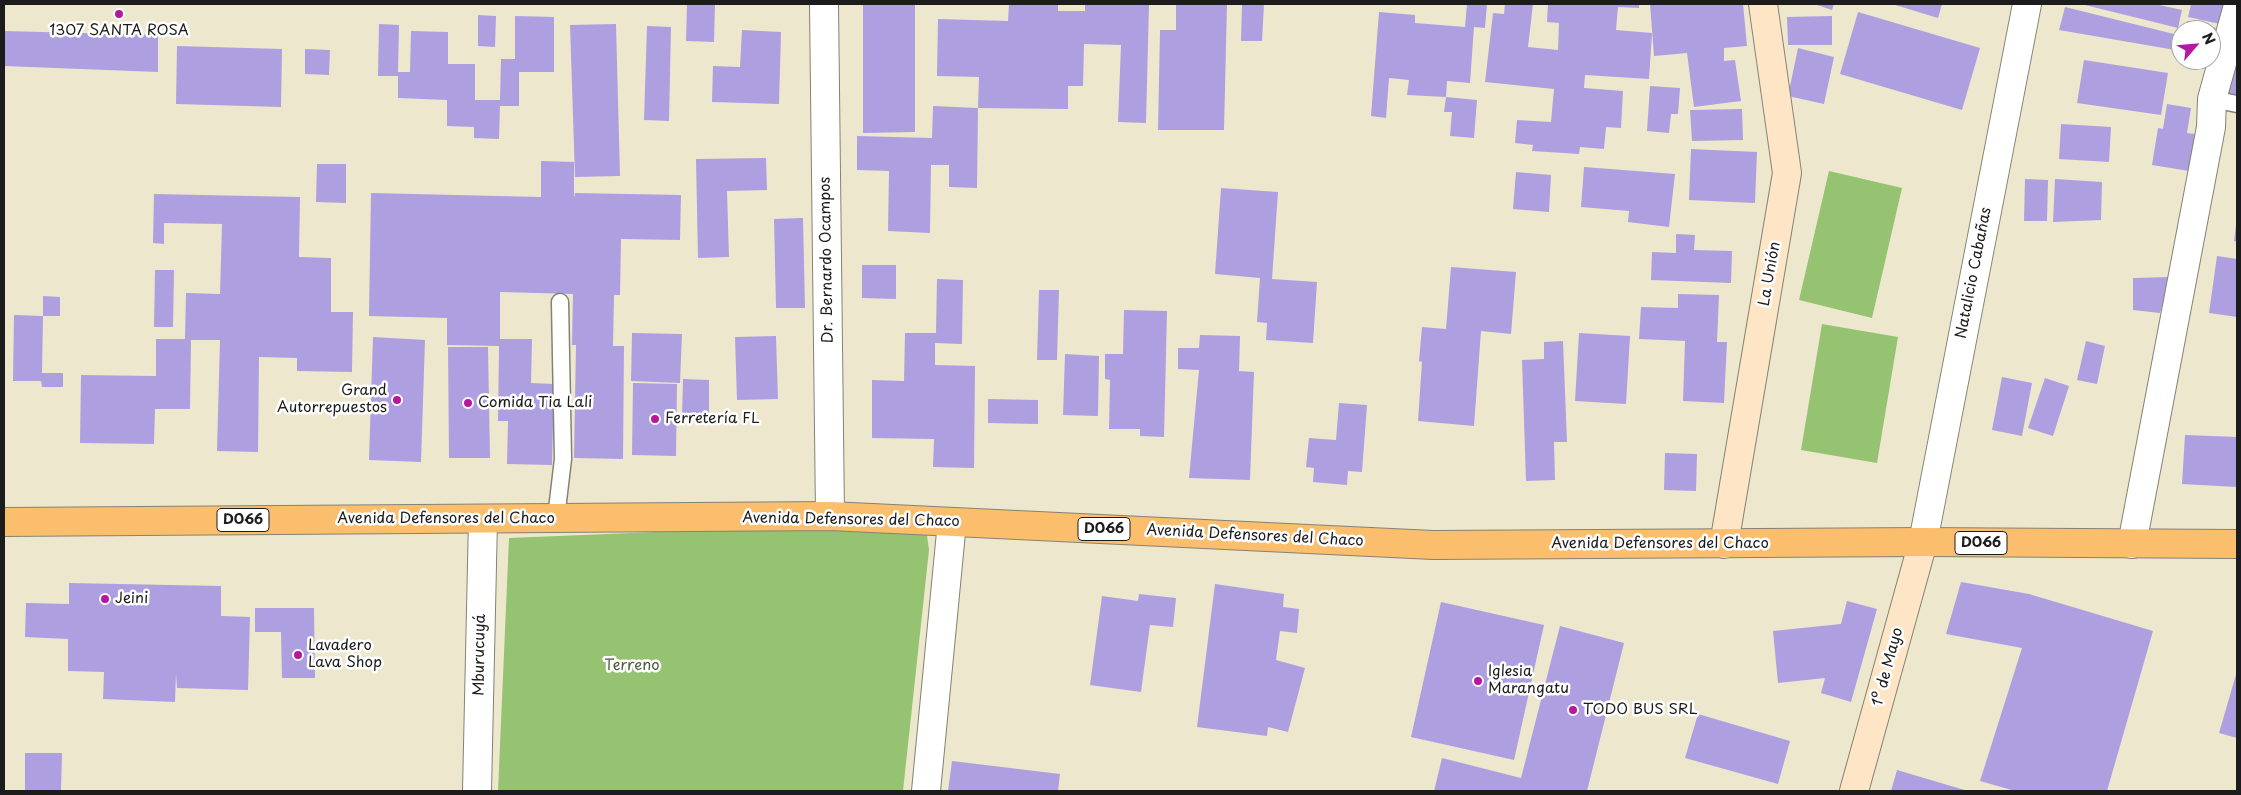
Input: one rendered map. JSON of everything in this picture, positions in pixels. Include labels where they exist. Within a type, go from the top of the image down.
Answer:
[{"type":"main road","name":"Avenida Defensores del Chaco","points":[[4,522],[830,516],[1433,544],[1923,542],[2237,544]]},
{"type":"street","name":"Dr. Bernardo Ocampos","points":[[824,4],[830,516]]},
{"type":"street","name":"La Unión","points":[[1724,544],[1787,173],[1763,4]]},
{"type":"street","name":"Natalicio Cabañas","points":[[1923,542],[2027,4]]},
{"type":"street","points":[[2132,544],[2211,127],[2225,102],[2237,9]]},
{"type":"street","name":"Mburucuyá","points":[[477,791],[483,519]]},
{"type":"street","points":[[926,791],[952,522]]},
{"type":"street","name":"1º de Mayo","points":[[1854,791],[1923,542]]},
{"type":"lane","points":[[556,518],[562,459],[560,302]]},
{"type":"green space","points":[[1829,171],[1902,188],[1872,318],[1799,300]]},
{"type":"green space","points":[[1822,324],[1898,337],[1877,463],[1801,450]]},
{"type":"green space","name":"Terreno","points":[[925,521],[929,550],[903,791],[498,791],[509,538]]},
{"type":"building","points":[[687,4],[715,4],[714,42],[686,41]]},
{"type":"building","points":[[863,4],[915,4],[915,132],[863,133]]},
{"type":"building","points":[[1009,4],[1058,4],[1058,11],[1085,11],[1085,4],[1149,5],[1146,123],[1118,122],[1121,45],[1084,44],[1083,86],[1068,86],[1068,109],[978,108],[979,77],[937,76],[938,19],[1008,21]]},
{"type":"building","points":[[1176,4],[1227,4],[1224,130],[1158,130],[1160,30],[1176,30]]},
{"type":"building","points":[[1242,4],[1264,4],[1262,41],[1241,41]]},
{"type":"building","points":[[1467,4],[1487,4],[1485,28],[1474,27],[1470,83],[1447,81],[1446,97],[1407,95],[1409,80],[1389,78],[1386,118],[1371,116],[1379,12],[1415,15],[1415,23],[1465,27]]},
{"type":"building","points":[[1505,4],[1533,4],[1528,47],[1558,50],[1559,23],[1547,22],[1548,4],[1639,4],[1639,8],[1618,7],[1616,30],[1652,33],[1649,79],[1585,75],[1584,88],[1623,91],[1621,128],[1606,127],[1604,149],[1580,147],[1579,154],[1532,151],[1533,145],[1515,143],[1517,120],[1551,122],[1554,89],[1485,82],[1493,13],[1504,14]]},
{"type":"building","points":[[1650,4],[1743,4],[1747,46],[1724,48],[1724,61],[1735,60],[1741,101],[1694,107],[1687,53],[1654,56]]},
{"type":"building","points":[[1814,4],[1834,4],[1832,10]]},
{"type":"building","points":[[1892,4],[1942,4],[1938,18]]},
{"type":"building","points":[[2081,4],[2155,4],[2182,10],[2180,20],[2171,20],[2171,26]]},
{"type":"building","points":[[2191,4],[2225,4],[2221,20],[2202,20],[2188,17]]},
{"type":"building","points":[[2065,7],[2171,33],[2171,49],[2059,30]]},
{"type":"building","points":[[1858,12],[1980,48],[1962,110],[1840,74]]},
{"type":"building","points":[[478,15],[496,16],[495,47],[478,46]]},
{"type":"building","points":[[515,16],[554,17],[554,72],[519,72],[519,106],[500,106],[499,139],[474,138],[474,127],[447,126],[447,100],[398,98],[398,76],[378,76],[379,24],[399,25],[398,72],[410,72],[411,31],[448,32],[448,64],[475,64],[475,100],[500,100],[501,59],[515,59]]},
{"type":"building","points":[[1832,16],[1832,45],[1788,45],[1787,17]]},
{"type":"building","points":[[616,24],[620,176],[575,177],[570,25]]},
{"type":"building","points":[[647,26],[671,27],[669,121],[644,120]]},
{"type":"building","points":[[742,30],[781,32],[779,104],[712,102],[713,66],[740,67]]},
{"type":"building","points":[[4,31],[158,35],[158,72],[4,66]]},
{"type":"building","points":[[177,46],[282,49],[281,107],[176,104]]},
{"type":"building","points":[[1798,48],[1834,57],[1824,104],[1788,96]]},
{"type":"building","points":[[305,49],[330,50],[329,75],[305,74]]},
{"type":"building","points":[[2084,60],[2168,73],[2161,115],[2077,103]]},
{"type":"building","points":[[2234,61],[2237,62],[2237,95],[2226,92]]},
{"type":"building","points":[[1650,86],[1680,88],[1678,114],[1671,114],[1669,133],[1647,131]]},
{"type":"building","points":[[1446,97],[1477,100],[1474,138],[1450,136],[1452,112],[1444,112]]},
{"type":"building","points":[[2167,104],[2191,108],[2187,133],[2195,134],[2189,171],[2152,165],[2158,128],[2163,129]]},
{"type":"building","points":[[933,106],[978,108],[977,188],[949,187],[949,165],[931,165],[930,233],[888,231],[889,171],[857,170],[857,136],[932,138]]},
{"type":"building","points":[[1742,109],[1743,140],[1692,141],[1690,110]]},
{"type":"building","points":[[2061,124],[2111,127],[2109,162],[2059,159]]},
{"type":"building","points":[[1691,149],[1757,152],[1755,203],[1689,200]]},
{"type":"building","points":[[766,158],[767,190],[727,191],[729,257],[698,258],[696,159]]},
{"type":"building","points":[[541,161],[574,162],[574,198],[575,193],[681,195],[680,240],[621,239],[620,295],[614,295],[613,346],[624,346],[623,459],[574,458],[576,345],[572,345],[573,294],[500,292],[500,339],[532,339],[531,383],[554,384],[552,465],[507,464],[508,421],[498,421],[499,346],[447,345],[447,318],[369,316],[371,193],[541,197]]},
{"type":"building","points":[[317,164],[346,164],[346,203],[316,202]]},
{"type":"building","points":[[1584,167],[1675,174],[1669,227],[1628,222],[1629,211],[1581,207]]},
{"type":"building","points":[[1516,172],[1551,175],[1549,212],[1513,209]]},
{"type":"building","points":[[2025,179],[2048,180],[2047,221],[2024,221]]},
{"type":"building","points":[[2055,179],[2102,182],[2101,220],[2053,222]]},
{"type":"building","points":[[1221,188],[1278,192],[1272,279],[1317,282],[1313,343],[1266,340],[1267,323],[1257,322],[1260,278],[1215,274]]},
{"type":"building","points":[[154,194],[300,197],[299,257],[331,258],[331,312],[353,312],[352,372],[297,371],[297,358],[259,357],[258,452],[217,451],[220,340],[191,340],[190,409],[155,409],[154,444],[80,443],[81,375],[156,376],[156,339],[185,339],[186,293],[220,294],[222,224],[164,223],[164,244],[153,243]]},
{"type":"building","points":[[803,218],[805,308],[776,308],[774,219]]},
{"type":"building","points":[[2237,225],[2237,242],[2234,241]]},
{"type":"building","points":[[1676,234],[1695,235],[1694,250],[1732,251],[1731,283],[1651,280],[1652,252],[1676,253]]},
{"type":"building","points":[[2217,256],[2237,259],[2237,317],[2209,313]]},
{"type":"building","points":[[862,265],[896,265],[896,299],[862,298]]},
{"type":"building","points":[[1451,267],[1516,272],[1511,334],[1481,331],[1474,426],[1418,421],[1422,362],[1419,361],[1422,327],[1446,329]]},
{"type":"building","points":[[155,270],[174,270],[173,327],[154,327]]},
{"type":"building","points":[[2170,277],[2160,313],[2133,310],[2133,278]]},
{"type":"building","points":[[937,279],[963,280],[962,344],[935,343],[935,365],[975,366],[974,468],[933,467],[934,439],[872,438],[872,380],[904,381],[905,333],[936,333]]},
{"type":"building","points":[[1039,290],[1059,290],[1057,360],[1037,360]]},
{"type":"building","points":[[1678,294],[1719,295],[1717,342],[1727,342],[1724,403],[1683,401],[1685,341],[1639,339],[1641,307],[1678,308]]},
{"type":"building","points":[[43,296],[60,297],[60,316],[43,316]]},
{"type":"building","points":[[1124,310],[1167,311],[1164,437],[1140,436],[1140,429],[1109,429],[1110,380],[1105,379],[1105,354],[1123,354]]},
{"type":"building","points":[[14,315],[43,316],[42,373],[63,373],[63,387],[42,387],[41,381],[13,381]]},
{"type":"building","points":[[632,333],[682,334],[680,383],[631,381]]},
{"type":"building","points":[[1579,333],[1630,336],[1626,404],[1575,401]]},
{"type":"building","points":[[1200,335],[1240,336],[1239,371],[1254,372],[1250,480],[1189,478],[1199,370],[1178,369],[1178,348],[1199,348]]},
{"type":"building","points":[[776,336],[778,399],[737,400],[735,337]]},
{"type":"building","name":"Grand Autorrepuestos","points":[[373,337],[425,340],[421,462],[369,460]]},
{"type":"building","points":[[1563,341],[1567,442],[1554,442],[1555,480],[1526,481],[1522,360],[1544,359],[1544,342]]},
{"type":"building","points":[[2086,341],[2105,346],[2097,384],[2077,380]]},
{"type":"building","name":"Comida Tia Lali","points":[[448,347],[488,347],[490,458],[449,458]]},
{"type":"building","points":[[1065,354],[1099,356],[1098,416],[1063,415]]},
{"type":"building","points":[[2002,377],[2032,383],[2022,436],[1992,430]]},
{"type":"building","points":[[2045,378],[2069,386],[2053,436],[2028,428]]},
{"type":"building","points":[[683,379],[709,380],[709,417],[682,416]]},
{"type":"building","name":"Ferretería FL","points":[[633,383],[677,384],[676,456],[632,455]]},
{"type":"building","points":[[988,399],[1038,400],[1038,424],[988,423]]},
{"type":"building","points":[[1339,403],[1367,405],[1362,472],[1348,471],[1347,485],[1313,482],[1314,468],[1306,467],[1309,438],[1336,440]]},
{"type":"building","points":[[2185,435],[2237,437],[2237,487],[2182,484]]},
{"type":"building","points":[[1665,453],[1697,454],[1696,491],[1664,490]]},
{"type":"building","points":[[1961,582],[2029,594],[2153,631],[2107,791],[2015,791],[1980,781],[2022,648],[1946,634]]},
{"type":"building","points":[[69,583],[221,586],[221,616],[250,617],[248,690],[177,688],[176,673],[175,702],[103,699],[104,672],[68,671],[68,639],[25,637],[26,603],[69,604]]},
{"type":"building","points":[[1215,584],[1284,594],[1283,607],[1299,609],[1297,633],[1280,631],[1276,660],[1305,668],[1288,732],[1268,727],[1267,736],[1197,727]]},
{"type":"building","points":[[1139,594],[1176,598],[1173,627],[1150,625],[1141,692],[1090,685],[1102,596],[1138,601]]},
{"type":"building","points":[[1847,601],[1877,609],[1851,702],[1821,693],[1825,678],[1778,683],[1773,631],[1841,624]]},
{"type":"building","name":"Iglesia Marangatu","points":[[1441,602],[1544,625],[1514,760],[1411,737]]},
{"type":"building","name":"Lavadero Lava Shop","points":[[255,608],[314,608],[315,678],[282,678],[281,632],[255,632]]},
{"type":"building","name":"TODO BUS SRL","points":[[1560,626],[1624,643],[1587,791],[1434,791],[1442,758],[1521,778]]},
{"type":"building","points":[[2237,671],[2237,738],[2219,733]]},
{"type":"building","points":[[1698,714],[1790,741],[1778,784],[1685,758]]},
{"type":"building","points":[[25,753],[62,753],[61,791],[25,791]]},
{"type":"building","points":[[952,761],[1060,774],[1058,791],[948,791]]},
{"type":"building","points":[[1897,770],[1968,791],[1891,791]]},
{"type":"place","name":"1307 SANTA ROSA","points":[[119,14]]},
{"type":"place","name":"Grand Autorrepuestos","points":[[397,400]]},
{"type":"place","name":"Comida Tia Lali","points":[[468,403]]},
{"type":"place","name":"Ferretería FL","points":[[655,419]]},
{"type":"place","name":"Jeini","points":[[105,599]]},
{"type":"place","name":"Lavadero Lava Shop","points":[[298,655]]},
{"type":"place","name":"Iglesia Marangatu","points":[[1478,681]]},
{"type":"place","name":"TODO BUS SRL","points":[[1573,710]]}]
